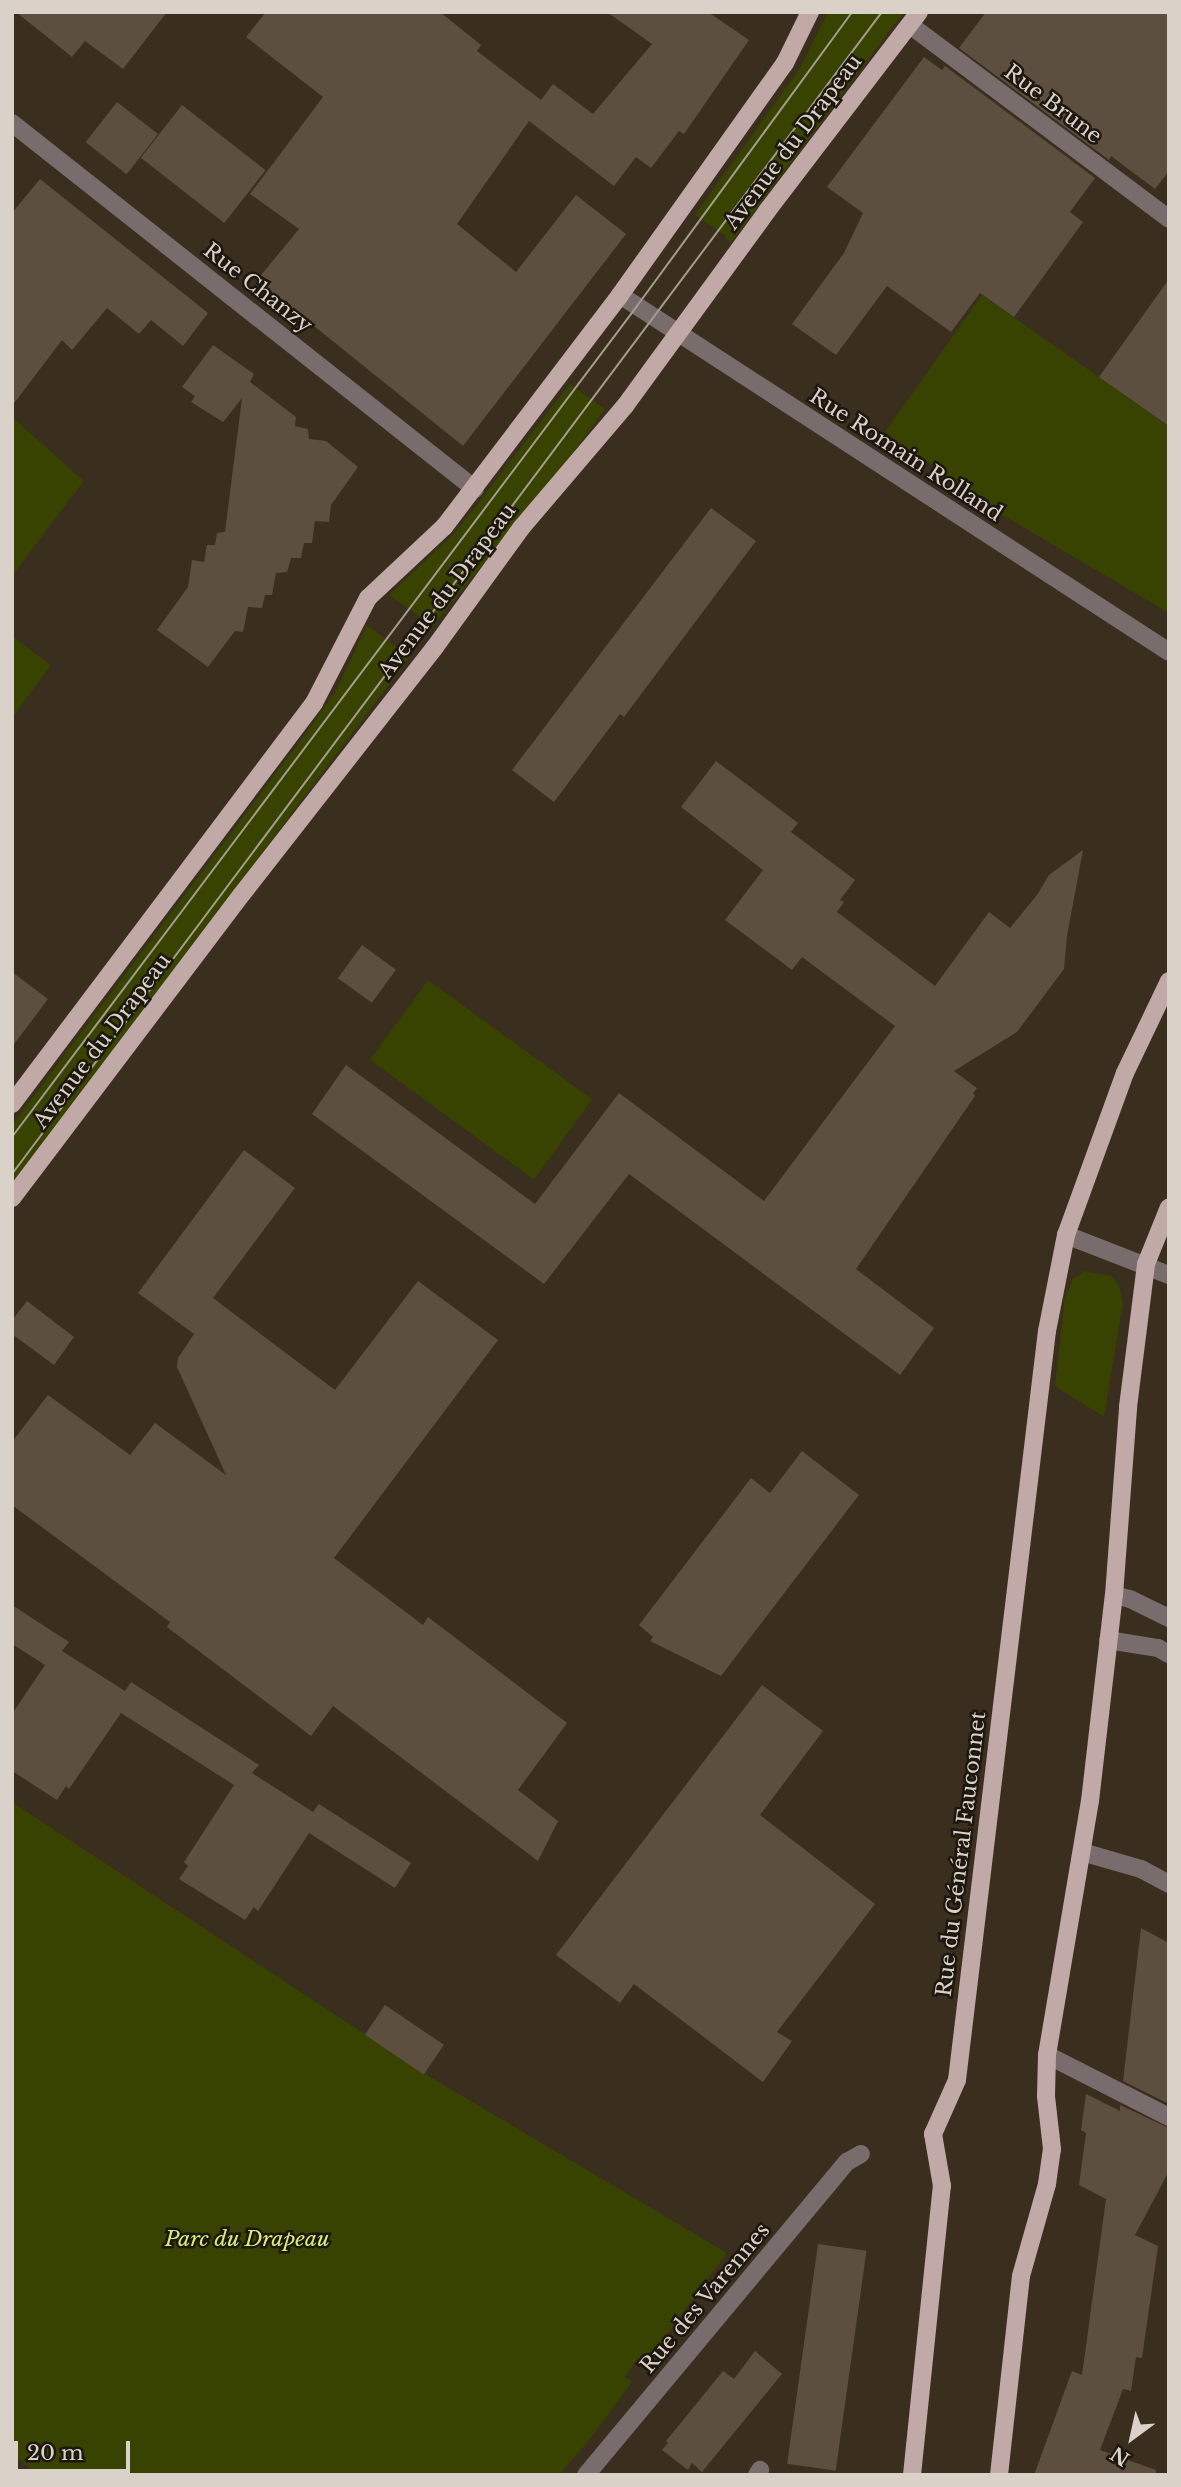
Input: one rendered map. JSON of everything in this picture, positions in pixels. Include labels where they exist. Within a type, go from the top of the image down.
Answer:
[{"type":"main road","name":"Avenue du Drapeau","points":[[12,1104],[314,703],[368,598],[444,527],[620,295],[785,63],[804,15]]},
{"type":"main road","name":"Avenue du Drapeau","points":[[12,1198],[242,894],[435,647],[522,527],[589,452],[914,18]]},
{"type":"main road","name":"Rue du Général Fauconnet","points":[[912,2475],[942,2186],[933,2134],[957,2080],[1047,1331],[1066,1235],[1125,1073],[1169,981]]},
{"type":"main road","points":[[999,2475],[1021,2276],[1047,2184],[1052,2149],[1046,2096],[1047,2055],[1083,1852],[1114,1595],[1128,1407],[1146,1264],[1169,1207]]},
{"type":"street","name":"Rue Brune","points":[[914,18],[1169,219]]},
{"type":"street","name":"Rue Chanzy","points":[[12,124],[475,489]]},
{"type":"street","name":"Rue Romain Rolland","points":[[620,295],[1169,652]]},
{"type":"street","points":[[1066,1235],[1169,1275]]},
{"type":"street","points":[[1114,1595],[1130,1598],[1169,1618]]},
{"type":"street","points":[[1108,1640],[1158,1648],[1169,1654]]},
{"type":"street","points":[[1083,1852],[1141,1869],[1169,1884]]},
{"type":"street","points":[[1047,2055],[1169,2116]]},
{"type":"street","name":"Rue des Varennes","points":[[586,2475],[847,2162],[861,2154]]},
{"type":"green space","points":[[828,12],[904,12],[730,244],[724,235],[695,215],[800,68]]},
{"type":"green space","points":[[982,295],[1169,426],[1169,613],[994,510],[885,432]]},
{"type":"green space","points":[[570,384],[605,409],[571,456],[433,626],[389,595],[455,533]]},
{"type":"green space","points":[[12,417],[84,481],[12,576]]},
{"type":"green space","points":[[367,625],[410,657],[12,1184],[12,1125],[315,721],[337,689]]},
{"type":"green space","points":[[12,636],[51,665],[12,718]]},
{"type":"green space","points":[[428,980],[592,1099],[534,1179],[370,1060]]},
{"type":"green space","points":[[1084,1271],[1111,1276],[1119,1285],[1123,1302],[1104,1417],[1055,1386],[1065,1297],[1073,1279]]},
{"type":"green space","name":"Parc du Drapeau","points":[[12,1802],[427,2075],[727,2253],[643,2367],[635,2362],[625,2377],[632,2382],[587,2443],[559,2475],[39,2475],[12,2454]]},
{"type":"building","points":[[16,12],[167,12],[123,69],[85,41],[72,57]]},
{"type":"building","points":[[266,12],[440,12],[481,45],[477,51],[541,100],[553,84],[593,114],[652,44],[607,12],[708,12],[749,40],[684,134],[679,131],[651,168],[636,157],[614,186],[529,121],[457,224],[516,272],[576,195],[626,234],[463,446],[257,280],[299,229],[250,194],[323,97],[246,37]]},
{"type":"building","points":[[986,12],[1169,12],[1169,171],[1155,189],[1111,156],[1109,160],[959,48]]},
{"type":"building","points":[[924,57],[942,70],[945,66],[1095,178],[1070,212],[1083,222],[1014,317],[980,293],[951,332],[887,286],[836,355],[792,324],[844,253],[863,213],[827,187]]},
{"type":"building","points":[[117,102],[158,134],[127,174],[86,142]]},
{"type":"building","points":[[182,105],[266,170],[224,223],[141,158]]},
{"type":"building","points":[[40,179],[208,313],[183,346],[151,320],[139,334],[107,308],[72,350],[62,340],[12,406],[12,213]]},
{"type":"building","points":[[1169,279],[1169,426],[1099,377]]},
{"type":"building","points":[[213,345],[254,374],[250,382],[296,417],[295,426],[308,429],[309,439],[326,441],[358,467],[331,505],[329,522],[315,521],[312,543],[304,543],[301,558],[291,558],[287,572],[276,573],[272,595],[265,595],[262,608],[248,607],[243,632],[235,631],[208,667],[157,630],[188,587],[192,560],[204,562],[207,545],[215,545],[217,533],[225,532],[242,398],[223,422],[191,402],[195,396],[182,387]]},
{"type":"building","points":[[711,508],[756,541],[624,717],[620,714],[554,802],[512,770]]},
{"type":"building","points":[[716,761],[798,823],[791,832],[855,880],[840,900],[844,902],[837,912],[935,986],[989,912],[1010,928],[1037,895],[1049,875],[1083,850],[1067,936],[1064,969],[1017,1032],[954,1071],[977,1088],[973,1093],[975,1096],[856,1269],[934,1328],[900,1375],[629,1174],[544,1284],[312,1114],[346,1065],[535,1204],[619,1093],[764,1201],[895,1026],[802,957],[792,970],[725,920],[763,870],[681,807]]},
{"type":"building","points":[[362,945],[396,970],[372,1003],[338,978]]},
{"type":"building","points":[[12,972],[48,999],[12,1047]]},
{"type":"building","points":[[244,1150],[295,1188],[213,1298],[335,1390],[418,1281],[498,1340],[334,1558],[423,1625],[428,1617],[567,1723],[518,1790],[558,1821],[538,1861],[333,1706],[311,1736],[167,1627],[170,1622],[12,1505],[12,1442],[48,1395],[130,1455],[155,1423],[226,1475],[177,1367],[178,1358],[194,1334],[138,1293]]},
{"type":"building","points":[[27,1301],[74,1337],[54,1365],[12,1334],[12,1320]]},
{"type":"building","points":[[802,1451],[859,1495],[721,1676],[650,1641],[653,1637],[639,1625],[751,1478],[770,1493]]},
{"type":"building","points":[[12,1605],[69,1642],[62,1651],[125,1691],[131,1682],[259,1765],[252,1773],[313,1812],[319,1804],[411,1863],[395,1888],[309,1833],[258,1911],[254,1907],[245,1920],[179,1879],[188,1866],[184,1862],[234,1785],[121,1713],[69,1789],[66,1786],[57,1800],[12,1771],[12,1714],[45,1665],[12,1644]]},
{"type":"building","points":[[762,1685],[823,1731],[760,1815],[875,1904],[777,2032],[792,2041],[763,2082],[634,1984],[620,2003],[556,1955]]},
{"type":"building","points":[[1141,1928],[1169,1943],[1169,2104],[1123,2081]]},
{"type":"building","points":[[385,2005],[444,2045],[424,2075],[365,2035]]},
{"type":"building","points":[[1086,2094],[1120,2111],[1120,2105],[1169,2128],[1169,2171],[1135,2235],[1158,2246],[1142,2358],[1136,2357],[1131,2391],[1123,2389],[1100,2450],[1156,2470],[1156,2475],[1034,2475],[1072,2371],[1082,2375],[1106,2199],[1079,2185],[1086,2133],[1081,2130]]},
{"type":"building","points":[[818,2244],[867,2251],[836,2471],[787,2464]]},
{"type":"building","points":[[755,2351],[782,2374],[702,2472],[692,2463],[688,2470],[662,2450],[668,2443],[666,2441],[723,2371],[734,2379]]},
{"type":"tram line","points":[[12,1137],[637,306],[852,12]]},
{"type":"tram line","points":[[12,1174],[882,12]]}]
